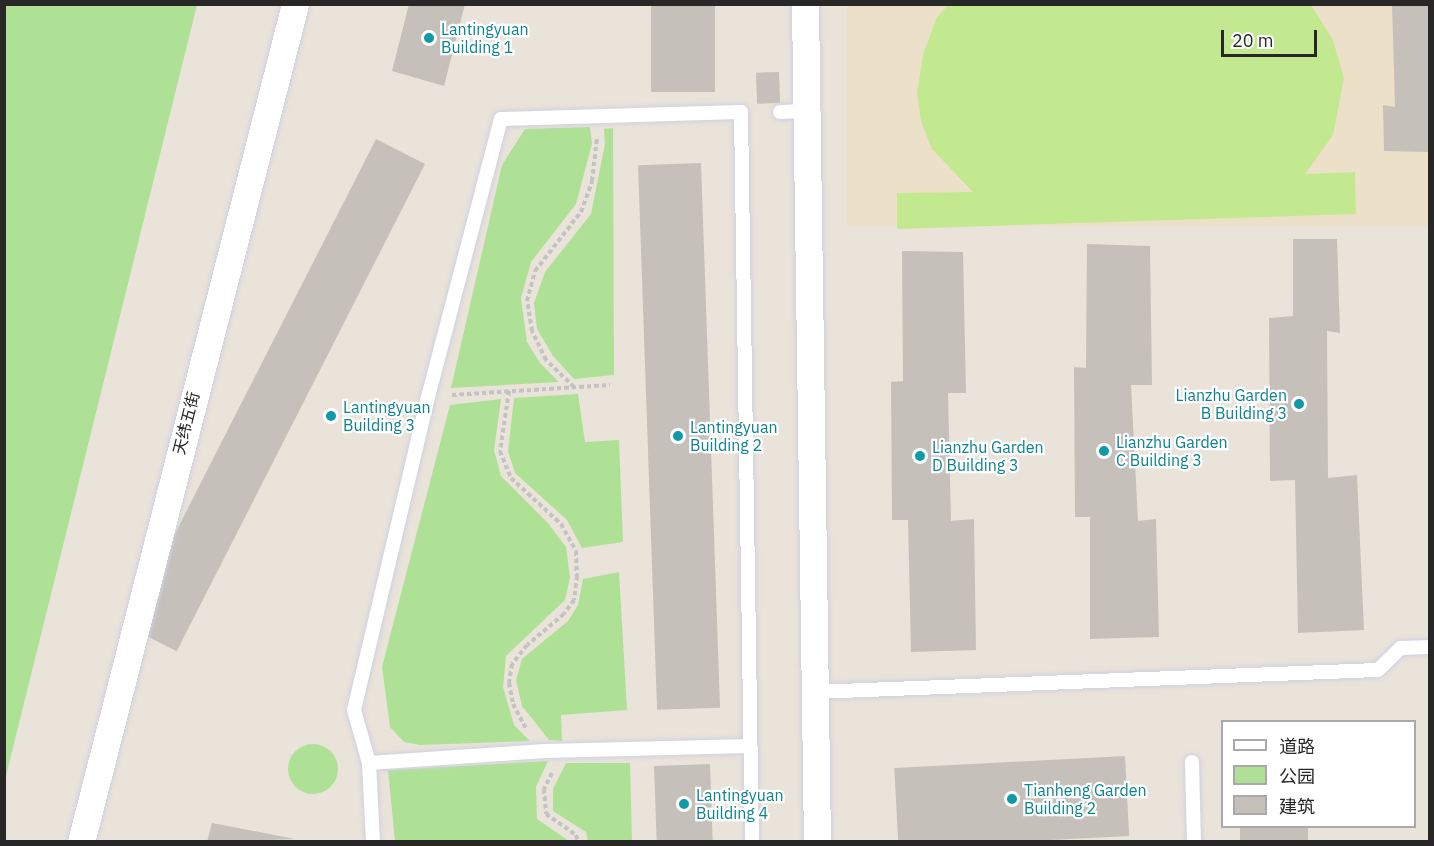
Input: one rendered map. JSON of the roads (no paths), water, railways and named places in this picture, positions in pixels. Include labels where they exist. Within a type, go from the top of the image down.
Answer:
[{"type":"street","name":"天纬五街","points":[[81,842],[295,4]]},
{"type":"street","points":[[805,4],[817,842]]},
{"type":"lane","points":[[780,112],[807,111]]},
{"type":"lane","points":[[373,842],[369,763],[354,710],[428,397],[501,119],[741,112],[752,842]]},
{"type":"lane","points":[[815,692],[1378,670],[1401,648],[1430,647]]},
{"type":"lane","points":[[369,763],[545,751],[750,746]]},
{"type":"lane","points":[[1192,762],[1194,842]]},
{"type":"place","name":"Lantingyuan Building 1","points":[[429,38]]},
{"type":"place","name":"Lianzhu Garden B Building 3","points":[[1299,404]]},
{"type":"place","name":"Lantingyuan Building 3","points":[[331,416]]},
{"type":"place","name":"Lantingyuan Building 2","points":[[678,436]]},
{"type":"place","name":"Lianzhu Garden C Building 3","points":[[1104,451]]},
{"type":"place","name":"Lianzhu Garden D Building 3","points":[[920,456]]},
{"type":"place","name":"Tianheng Garden Building 2","points":[[1012,799]]},
{"type":"place","name":"Lantingyuan Building 4","points":[[684,804]]}]
